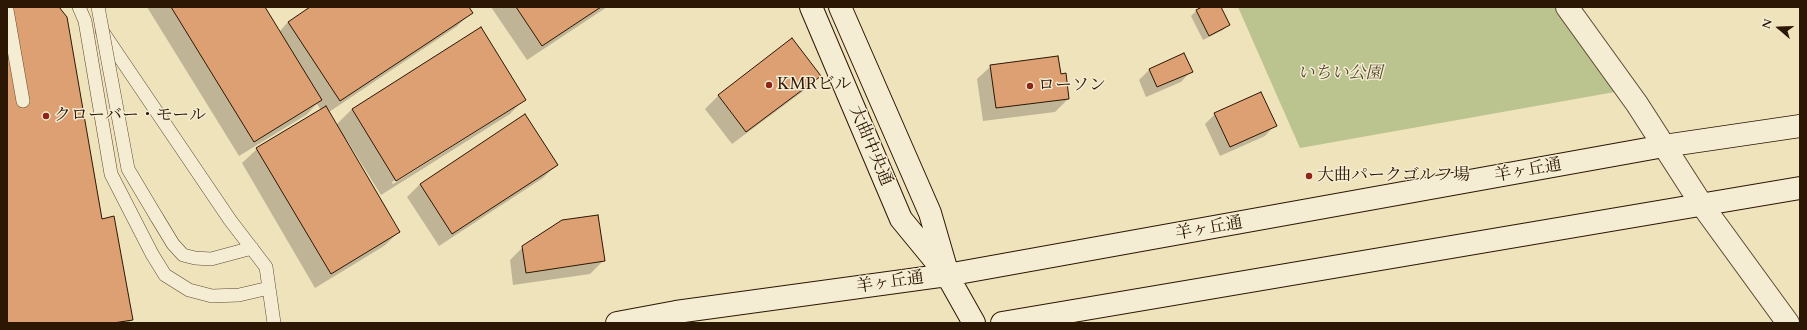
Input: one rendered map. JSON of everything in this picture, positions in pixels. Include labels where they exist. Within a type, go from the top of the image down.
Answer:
[{"type":"main road","name":"大曲中央通","points":[[811,7],[901,219],[948,275],[974,323]]},
{"type":"main road","name":"大曲中央通","points":[[840,7],[930,213],[948,275]]},
{"type":"main road","points":[[1567,7],[1637,104],[1702,204],[1788,323]]},
{"type":"main road","name":"羊ヶ丘通","points":[[617,323],[676,312],[948,275],[1664,146],[1800,126]]},
{"type":"main road","points":[[1002,323],[1063,314],[1800,188]]},
{"type":"lane","points":[[79,7],[85,21],[111,174],[152,254],[166,275],[189,290],[212,296],[238,295],[269,288]]},
{"type":"lane","points":[[86,7],[230,220],[266,267],[274,323]]},
{"type":"lane","points":[[98,7],[128,169],[173,244],[183,255],[195,258],[211,258],[252,248]]},
{"type":"lane","points":[[7,10],[23,101]]},
{"type":"green space","name":"いちい公園","points":[[1238,7],[1567,7],[1626,90],[1300,148]]},
{"type":"building","name":"クローバー・モール","points":[[7,7],[59,7],[67,17],[102,219],[114,216],[133,320],[113,323],[7,323]]},
{"type":"building","points":[[171,7],[265,7],[322,100],[254,142]]},
{"type":"building","points":[[310,7],[469,7],[473,13],[340,101],[288,22]]},
{"type":"building","points":[[516,7],[601,7],[542,46]]},
{"type":"building","points":[[1202,7],[1221,7],[1230,25],[1209,36],[1196,10]]},
{"type":"building","points":[[481,27],[526,100],[396,181],[352,109]]},
{"type":"building","name":"KMRビル","points":[[792,38],[821,76],[746,132],[718,95]]},
{"type":"building","points":[[1184,53],[1193,72],[1157,87],[1149,69]]},
{"type":"building","name":"ローソン","points":[[1058,56],[1061,74],[1066,73],[1069,99],[996,108],[990,65]]},
{"type":"building","points":[[1261,92],[1277,126],[1230,147],[1214,113]]},
{"type":"building","points":[[326,106],[400,232],[331,274],[256,148]]},
{"type":"building","points":[[525,114],[558,165],[452,234],[420,184]]},
{"type":"building","points":[[598,215],[605,261],[526,273],[522,246],[562,220]]},
{"type":"place","name":"KMRビル","points":[[769,85]]},
{"type":"place","name":"ローソン","points":[[1030,86]]},
{"type":"place","name":"クローバー・モール","points":[[46,116]]},
{"type":"place","name":"大曲パークゴルフ場","points":[[1309,176]]}]
